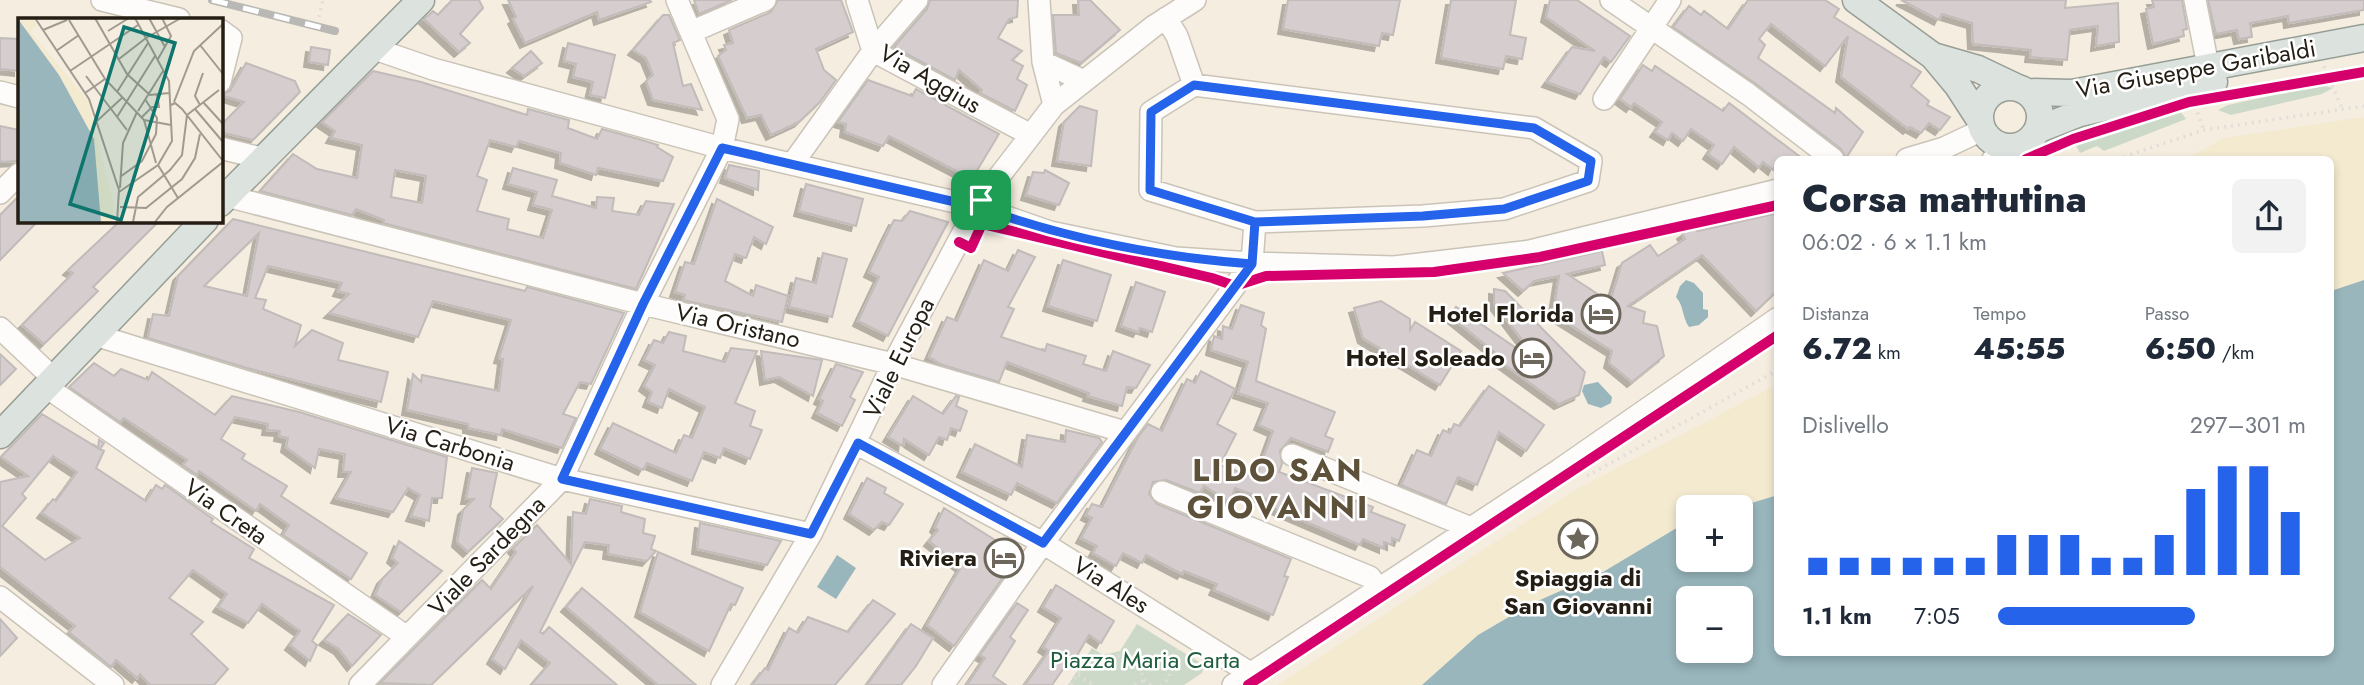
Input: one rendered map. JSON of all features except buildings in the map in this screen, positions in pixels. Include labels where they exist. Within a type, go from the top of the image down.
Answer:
[{"type":"main road","points":[[224,200],[421,0]]},
{"type":"main road","points":[[1856,0],[1933,56],[1958,86],[2000,154],[2024,144],[2037,130],[2040,114],[2033,98],[2022,90],[1978,69],[1933,56]]},
{"type":"main road","name":"Via Giuseppe Garibaldi","points":[[2022,90],[2072,93],[2364,38]]},
{"type":"main road","name":"Via Giuseppe Garibaldi","points":[[2037,130],[2080,113],[2212,82],[2327,74],[2364,56]]},
{"type":"main road","points":[[1981,125],[1984,101],[1990,94],[2008,87],[2022,90]]},
{"type":"main road","points":[[0,435],[203,222]]},
{"type":"street","points":[[102,0],[175,18]]},
{"type":"street","points":[[677,0],[728,119],[722,148]]},
{"type":"street","points":[[691,32],[765,0]]},
{"type":"street","name":"Via Aggius","points":[[857,0],[873,51],[1031,135]]},
{"type":"street","points":[[793,163],[873,51],[917,0]]},
{"type":"street","points":[[1039,0],[1043,62],[1054,105]]},
{"type":"street","name":"Viale Europa","points":[[722,685],[811,534],[858,443],[893,364],[977,207],[1054,105],[1166,18],[1195,0]]},
{"type":"street","points":[[1611,0],[1748,94],[1829,156]]},
{"type":"street","points":[[1604,99],[1670,0]]},
{"type":"street","points":[[2195,0],[2208,66]]},
{"type":"street","points":[[1166,18],[1177,36],[1194,85]]},
{"type":"street","points":[[222,31],[231,38],[222,74]]},
{"type":"street","points":[[372,48],[433,69],[722,148],[977,207],[1087,240],[1176,258],[1252,264],[1420,266],[1530,251],[1774,191]]},
{"type":"street","points":[[1043,62],[1084,81]]},
{"type":"street","points":[[1194,85],[1534,128],[1591,161],[1588,181],[1504,209],[1423,216],[1255,222],[1150,190],[1151,112],[1194,85]]},
{"type":"street","points":[[0,92],[18,97]]},
{"type":"street","points":[[1917,156],[1944,148],[1981,125]]},
{"type":"street","points":[[222,148],[265,159]]},
{"type":"street","name":"Viale Sardegna","points":[[360,685],[562,479],[643,304],[722,148]]},
{"type":"street","points":[[0,193],[18,175]]},
{"type":"street","name":"Via Oristano","points":[[224,200],[893,364],[1125,432]]},
{"type":"street","points":[[943,685],[1043,543],[1252,264],[1255,222]]},
{"type":"street","points":[[1242,679],[1472,528],[1774,321]]},
{"type":"street","name":"Via Creta","points":[[0,328],[49,382],[407,637]]},
{"type":"street","name":"Via Carbonia","points":[[95,335],[562,479],[811,534]]},
{"type":"street","name":"Via Ales","points":[[858,443],[1043,543],[1242,679]]},
{"type":"street","points":[[1292,455],[1472,528]]},
{"type":"street","points":[[1162,492],[1370,577],[1377,588]]},
{"type":"street","points":[[0,597],[113,685]]},
{"type":"path","points":[[319,17],[323,0]]},
{"type":"path","points":[[2327,74],[2342,109]]},
{"type":"path","points":[[2176,106],[2207,99]]},
{"type":"path","points":[[2193,102],[2204,130]]},
{"type":"path","points":[[2126,156],[2204,130],[2364,106]]},
{"type":"path","points":[[1581,474],[1774,372]]},
{"type":"path","points":[[1581,474],[1601,455]]},
{"type":"path","points":[[1168,661],[1182,645]]},
{"type":"path","points":[[1071,685],[1089,656],[1112,658],[1126,653],[1142,663]]},
{"type":"path","points":[[1142,663],[1152,656],[1168,661]]},
{"type":"path","points":[[1161,685],[1171,673],[1168,661]]},
{"type":"path","points":[[1142,663],[1143,680]]},
{"type":"path","points":[[1077,675],[1094,685]]},
{"type":"path","points":[[1135,685],[1143,680]]},
{"type":"path","points":[[1143,680],[1151,685]]},
{"type":"green space","points":[[2320,85],[2333,88],[2322,94],[2231,115],[2218,110],[2228,105]]},
{"type":"green space","points":[[2180,111],[2186,119],[2104,151],[2097,146],[2080,153],[2075,144],[2139,121]]},
{"type":"green space","name":"Piazza Maria Carta","points":[[1137,624],[1204,665],[1202,673],[1184,685],[1068,685],[1092,648],[1103,655],[1120,651]]},
{"type":"sand","points":[[2364,117],[2364,280],[2334,290],[2334,156],[2191,156],[2224,138]]},
{"type":"sand","name":"Spiaggia di San Giovanni","points":[[1774,386],[1774,496],[1753,502],[1753,495],[1676,495],[1676,530],[1603,572],[1531,604],[1478,635],[1422,685],[1277,685],[1573,491]]},
{"type":"water","points":[[1686,280],[1694,283],[1703,293],[1703,309],[1708,310],[1708,317],[1699,325],[1689,327],[1676,297],[1680,286]]},
{"type":"water","points":[[2364,280],[2364,685],[1422,685],[1478,635],[1531,604],[1603,572],[1676,528],[1676,572],[1753,572],[1753,502],[1774,496],[1774,656],[2334,656],[2334,290]]},
{"type":"water","points":[[1598,382],[1612,397],[1611,403],[1601,408],[1588,404],[1582,391],[1584,385]]},
{"type":"water","points":[[837,555],[856,568],[836,599],[817,587]]},
{"type":"railway","points":[[212,0],[335,31]]},
{"type":"cycle path","points":[[2033,156],[2073,139],[2189,102],[2364,72]]},
{"type":"cycle path","points":[[959,242],[971,248],[982,224],[1212,278],[1235,286],[1266,276],[1434,272],[1540,257],[1774,206]]},
{"type":"cycle path","points":[[1248,685],[1774,338]]},
{"type":"place","name":"Hotel Florida","points":[[1601,314]]},
{"type":"place","name":"Hotel Soleado","points":[[1532,358]]},
{"type":"place","name":"Spiaggia di San Giovanni","points":[[1578,539]]},
{"type":"place","name":"Riviera","points":[[1004,558]]},
{"type":"district","name":"LIDO SAN GIOVANNI","points":[[1278,488]]},
{"type":"route","points":[[981,200],[973,199],[968,205],[722,148],[643,304],[562,479],[811,534],[858,443],[1043,543],[1252,264],[1255,222],[1423,216],[1504,209],[1588,181],[1591,161],[1534,128],[1194,85],[1151,112],[1150,190],[1255,222],[1253,244],[1252,264],[1176,258],[1050,232],[984,209],[981,200]]}]
